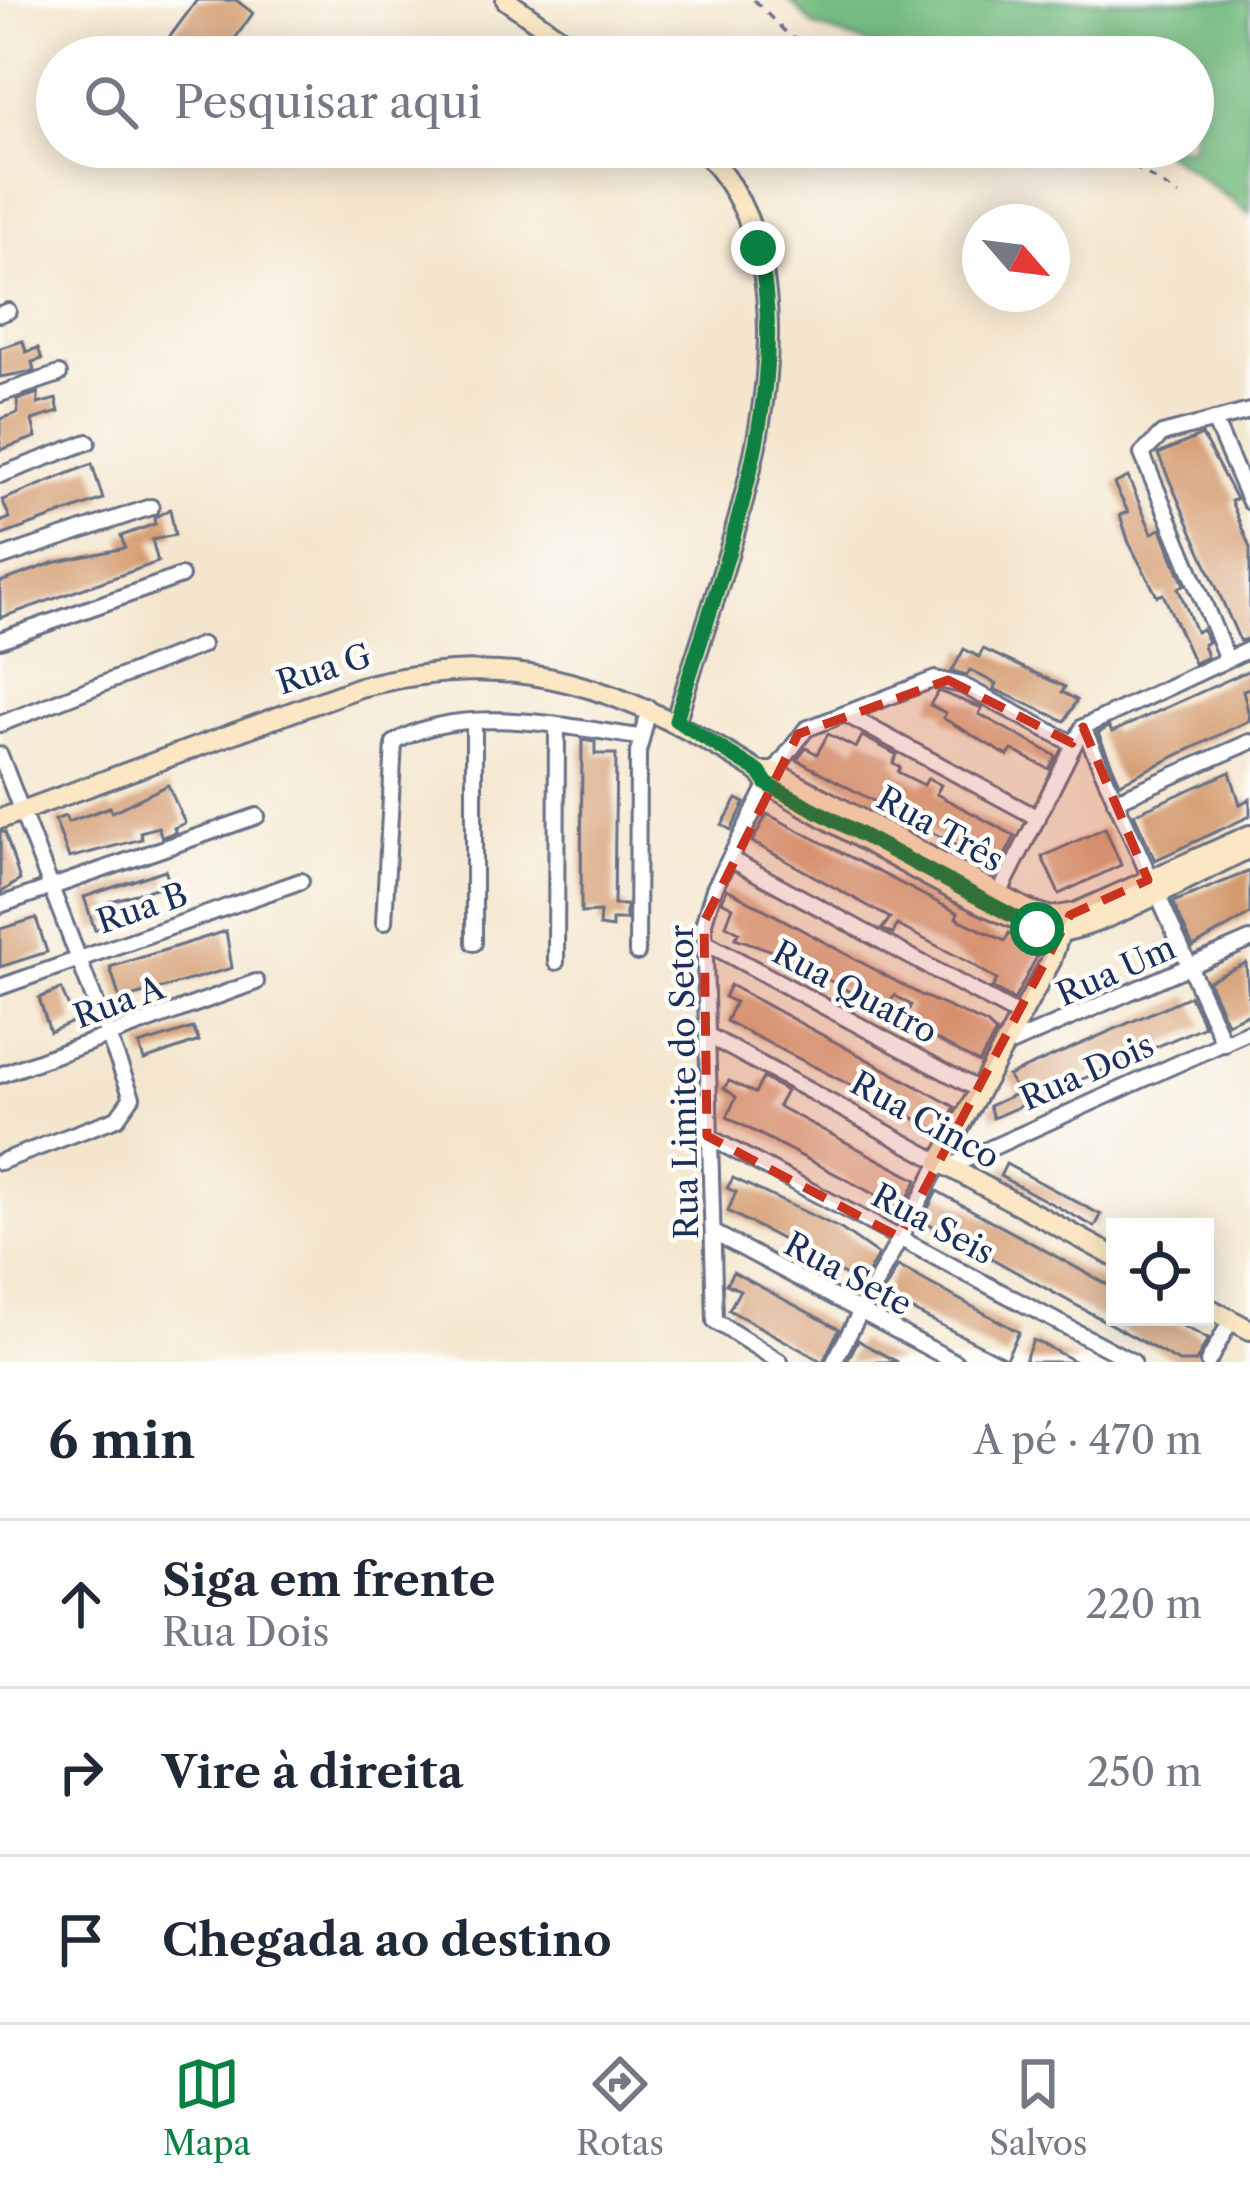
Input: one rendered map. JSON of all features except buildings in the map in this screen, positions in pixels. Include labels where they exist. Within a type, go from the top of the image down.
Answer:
[{"type":"street","points":[[506,0],[557,36]]},
{"type":"street","points":[[716,168],[733,190],[758,248],[770,330],[755,437],[676,720],[1037,929],[1063,924],[1250,848]]},
{"type":"street","points":[[0,394],[58,374]]},
{"type":"street","points":[[1227,659],[1142,463],[1153,439],[1250,411]]},
{"type":"street","points":[[1214,420],[1250,502]]},
{"type":"street","points":[[0,475],[88,442]]},
{"type":"street","points":[[0,558],[151,507]]},
{"type":"street","points":[[0,640],[182,576]]},
{"type":"street","points":[[0,724],[202,644]]},
{"type":"street","points":[[995,902],[1083,728],[1250,649]]},
{"type":"street","name":"Rua G","points":[[0,819],[238,728],[412,674],[523,672],[676,720]]},
{"type":"street","name":"Rua Limite do Setor","points":[[780,1362],[715,1321],[716,1234],[707,1136],[708,905],[767,776],[798,734],[934,679],[962,685],[1072,743]]},
{"type":"street","points":[[638,952],[639,737],[649,708]]},
{"type":"street","points":[[845,714],[1038,818]]},
{"type":"street","points":[[384,922],[390,749],[408,735],[474,722],[557,725],[639,737]]},
{"type":"street","points":[[474,722],[474,943]]},
{"type":"street","points":[[556,962],[557,725]]},
{"type":"street","points":[[1083,728],[1224,1044]]},
{"type":"street","points":[[1115,801],[1250,742]]},
{"type":"street","points":[[0,755],[130,1089],[131,1104],[117,1118],[0,1162]]},
{"type":"street","points":[[0,904],[257,816]]},
{"type":"street","points":[[1151,886],[1250,835]]},
{"type":"street","points":[[730,859],[1020,1016]]},
{"type":"street","name":"Rua B","points":[[0,987],[302,881]]},
{"type":"street","points":[[834,1362],[899,1237],[945,1164],[1063,924]]},
{"type":"street","name":"Rua Um","points":[[1003,1047],[1250,940]]},
{"type":"street","name":"Rua Quatro","points":[[705,942],[980,1090]]},
{"type":"street","name":"Rua A","points":[[0,1075],[256,982]]},
{"type":"street","name":"Rua Dois","points":[[945,1164],[1250,1031]]},
{"type":"street","name":"Rua Cinco","points":[[707,1035],[1106,1252]]},
{"type":"street","name":"Rua Seis","points":[[707,1136],[1133,1362]]},
{"type":"street","name":"Rua Sete","points":[[716,1234],[956,1362]]},
{"type":"street","points":[[1214,1311],[1250,1330]]},
{"type":"street","points":[[1208,1362],[1231,1320]]},
{"type":"path","points":[[754,0],[790,36]]},
{"type":"path","points":[[1136,168],[1179,195]]},
{"type":"highlighted area","points":[[948,680],[1072,743],[1083,727],[1148,880],[1070,915],[899,1237],[707,1136],[704,922],[798,734]]},
{"type":"green space","points":[[789,0],[1250,0],[1250,214],[1187,168],[1214,168],[1214,36],[844,36],[816,27]]},
{"type":"route","points":[[758,248],[770,330],[766,381],[735,515],[676,720],[759,772],[767,784],[1037,929]]}]
